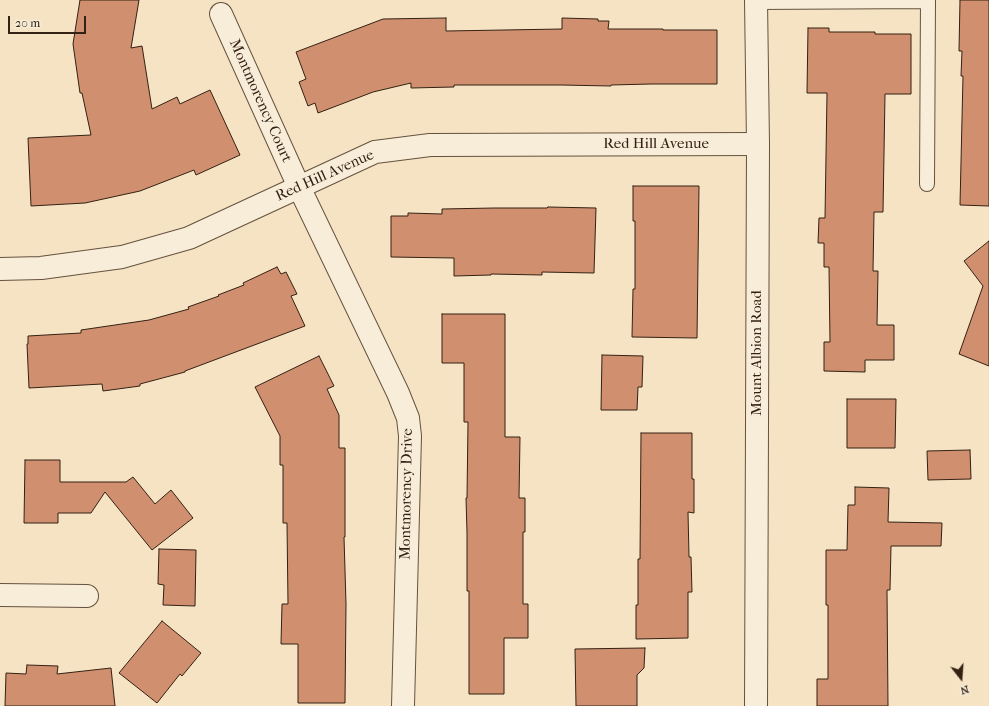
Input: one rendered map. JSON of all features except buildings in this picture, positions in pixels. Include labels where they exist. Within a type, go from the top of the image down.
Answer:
[{"type":"street","name":"Mount Albion Road","points":[[756,1],[758,144],[756,706]]},
{"type":"street","name":"Montmorency Court","points":[[221,14],[299,188]]},
{"type":"street","name":"Red Hill Avenue","points":[[0,269],[41,268],[122,257],[189,238],[375,152],[430,145],[758,144]]},
{"type":"street","name":"Montmorency Drive","points":[[299,188],[398,393],[408,418],[410,436],[403,706]]},
{"type":"street","points":[[0,595],[87,596]]},
{"type":"lane","points":[[756,1],[928,1],[927,184]]}]
